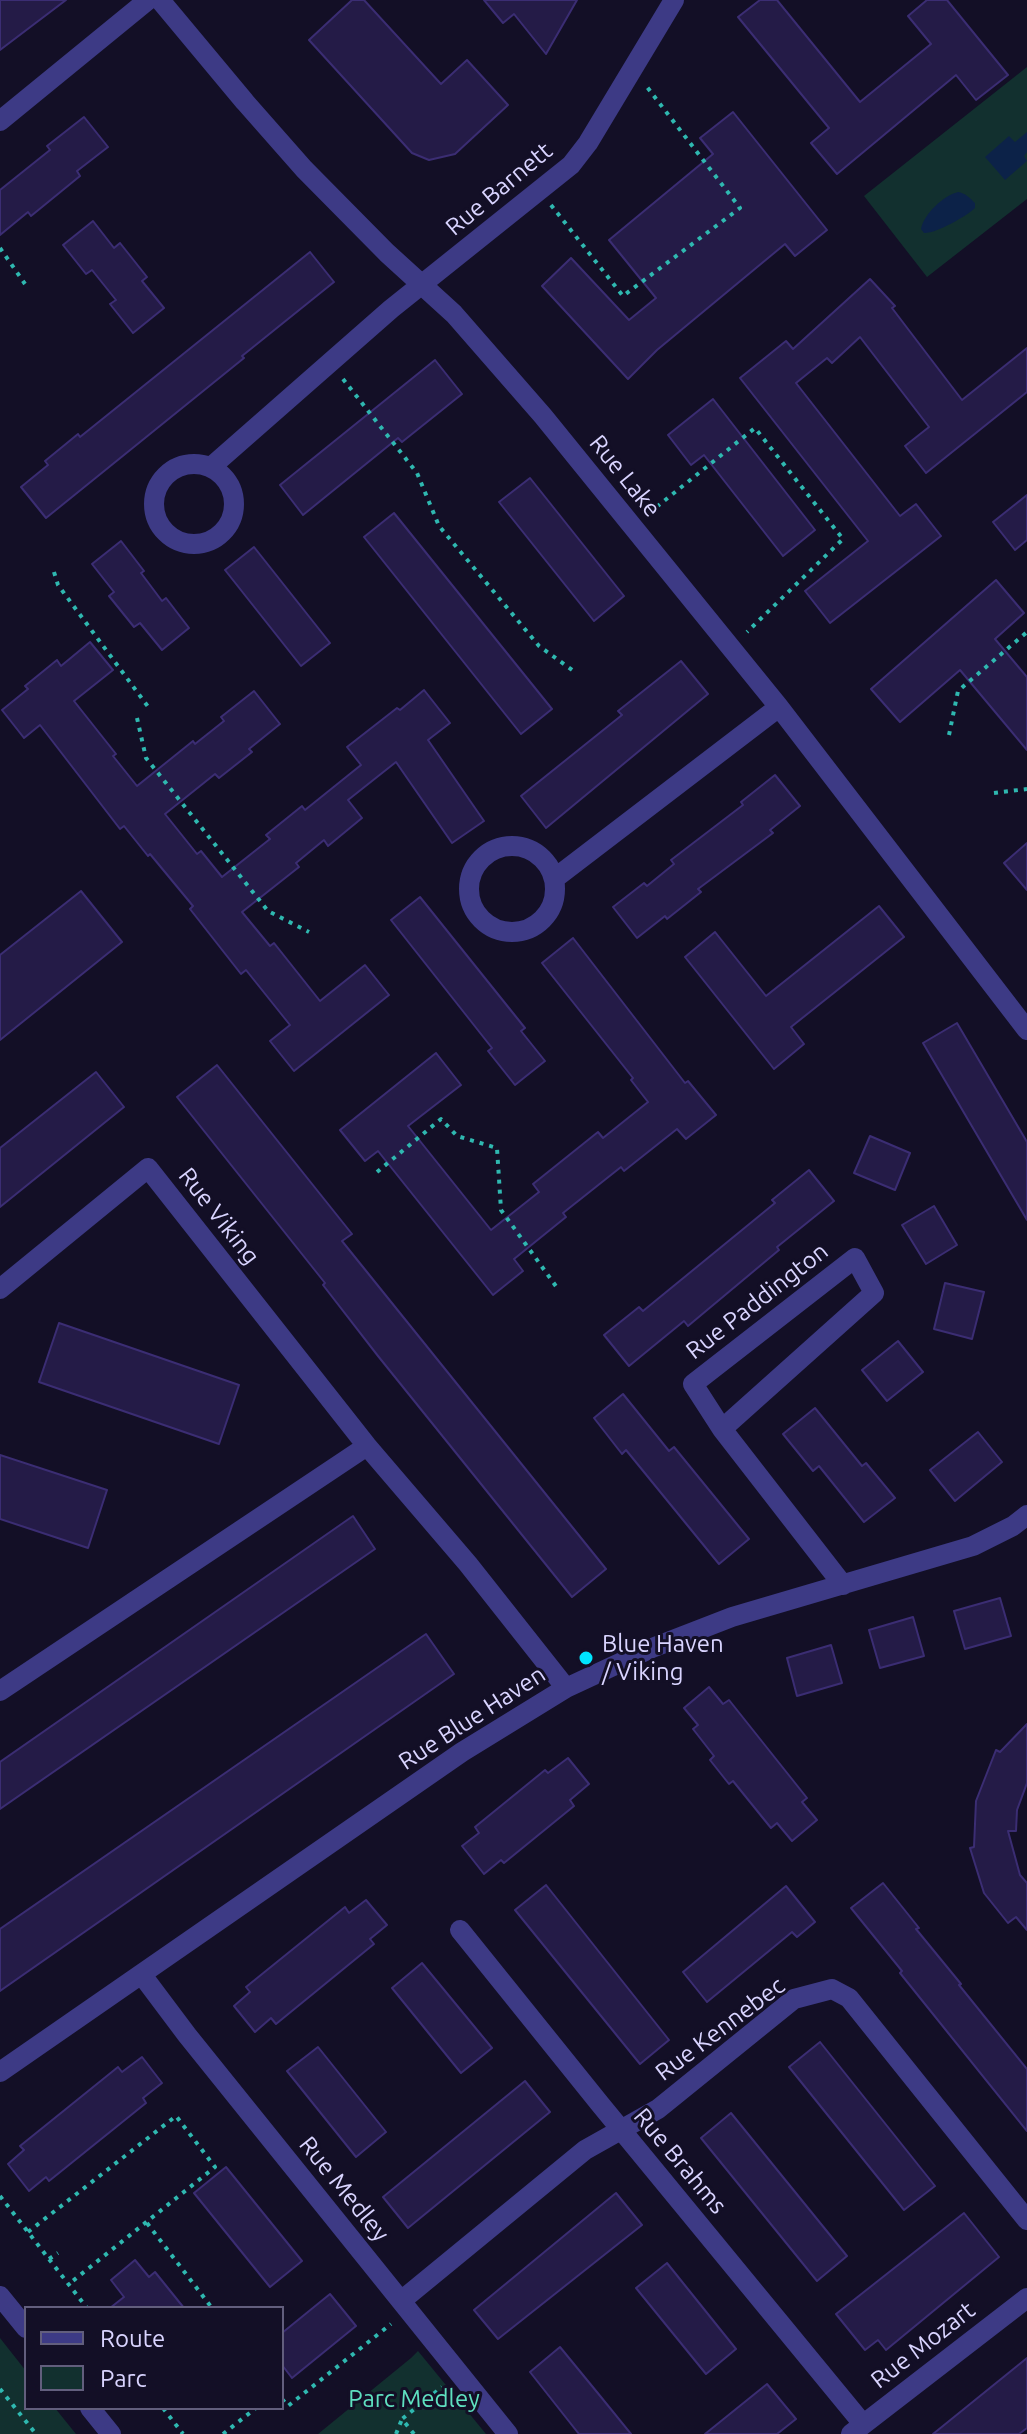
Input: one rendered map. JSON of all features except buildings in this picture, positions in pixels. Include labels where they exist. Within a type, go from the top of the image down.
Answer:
[{"type":"street","points":[[0,121],[148,0]]},
{"type":"street","name":"Rue Lake","points":[[160,0],[310,175],[476,338],[731,647],[1026,1025]]},
{"type":"street","name":"Rue Barnett","points":[[422,285],[579,156],[674,0]]},
{"type":"street","points":[[211,467],[422,285]]},
{"type":"street","points":[[198,464],[211,467],[230,486],[234,512],[229,525],[209,542],[182,544],[170,538],[154,516],[155,490],[172,469],[198,464]]},
{"type":"street","points":[[554,879],[779,707]]},
{"type":"street","points":[[511,845],[538,854],[548,865],[554,879],[555,893],[544,918],[533,927],[520,931],[506,932],[493,927],[473,908],[469,895],[475,867],[484,856],[497,848],[511,845]]},
{"type":"street","name":"Rue Viking","points":[[0,1289],[148,1168],[367,1446],[468,1564],[566,1688]]},
{"type":"street","name":"Rue Paddington","points":[[722,1429],[874,1293],[855,1258],[693,1384],[722,1429],[843,1585]]},
{"type":"street","points":[[0,1691],[367,1446]]},
{"type":"street","name":"Rue Blue Haven","points":[[0,2072],[462,1752],[566,1688],[652,1648],[732,1617],[973,1546],[1013,1526],[1027,1515]]},
{"type":"street","name":"Rue Brahms","points":[[460,1930],[857,2429]]},
{"type":"street","name":"Rue Medley","points":[[142,1975],[508,2434]]},
{"type":"street","name":"Rue Kennebec","points":[[401,2301],[585,2150],[658,2109],[794,1999],[832,1989],[849,1998],[1027,2220]]},
{"type":"street","points":[[0,2296],[24,2326]]},
{"type":"street","name":"Rue Mozart","points":[[857,2429],[1027,2298]]},
{"type":"street","points":[[92,2410],[111,2434]]},
{"type":"path","points":[[540,191],[623,296],[740,208],[633,68]]},
{"type":"path","points":[[0,248],[25,284]]},
{"type":"path","points":[[330,362],[417,473],[439,526],[539,646],[575,672]]},
{"type":"path","points":[[633,526],[755,428],[843,539],[731,647]]},
{"type":"path","points":[[54,572],[58,585],[149,708]]},
{"type":"path","points":[[949,735],[958,691],[1027,632]]},
{"type":"path","points":[[137,718],[146,758],[268,911],[309,932]]},
{"type":"path","points":[[994,793],[1027,789]]},
{"type":"path","points":[[377,1172],[441,1119],[457,1136],[497,1148],[501,1210],[558,1289]]},
{"type":"path","points":[[28,2232],[176,2116],[215,2167],[69,2284]]},
{"type":"path","points":[[0,2196],[86,2306]]},
{"type":"path","points":[[147,2223],[210,2306]]},
{"type":"path","points":[[49,2259],[58,2253]]},
{"type":"path","points":[[284,2401],[288,2406],[395,2321]]},
{"type":"path","points":[[396,2434],[402,2419],[446,2384]]},
{"type":"path","points":[[0,2389],[36,2434]]},
{"type":"path","points":[[165,2410],[183,2434]]},
{"type":"path","points":[[223,2434],[253,2410]]},
{"type":"path","points":[[402,2419],[414,2434]]},
{"type":"green space","points":[[1027,67],[1027,199],[927,277],[864,196]]},
{"type":"green space","points":[[0,2338],[24,2368],[24,2410],[57,2410],[76,2434],[0,2434]]},
{"type":"green space","name":"Parc Medley","points":[[418,2351],[486,2434],[318,2434],[411,2358]]},
{"type":"water","points":[[1027,132],[1027,152],[1024,156],[1027,161],[1005,180],[985,157],[1009,136],[1015,142]]},
{"type":"water","points":[[958,192],[971,199],[975,208],[951,224],[924,233],[921,229],[930,212],[946,197]]},
{"type":"place","name":"Blue Haven / Viking","points":[[586,1658]]}]
